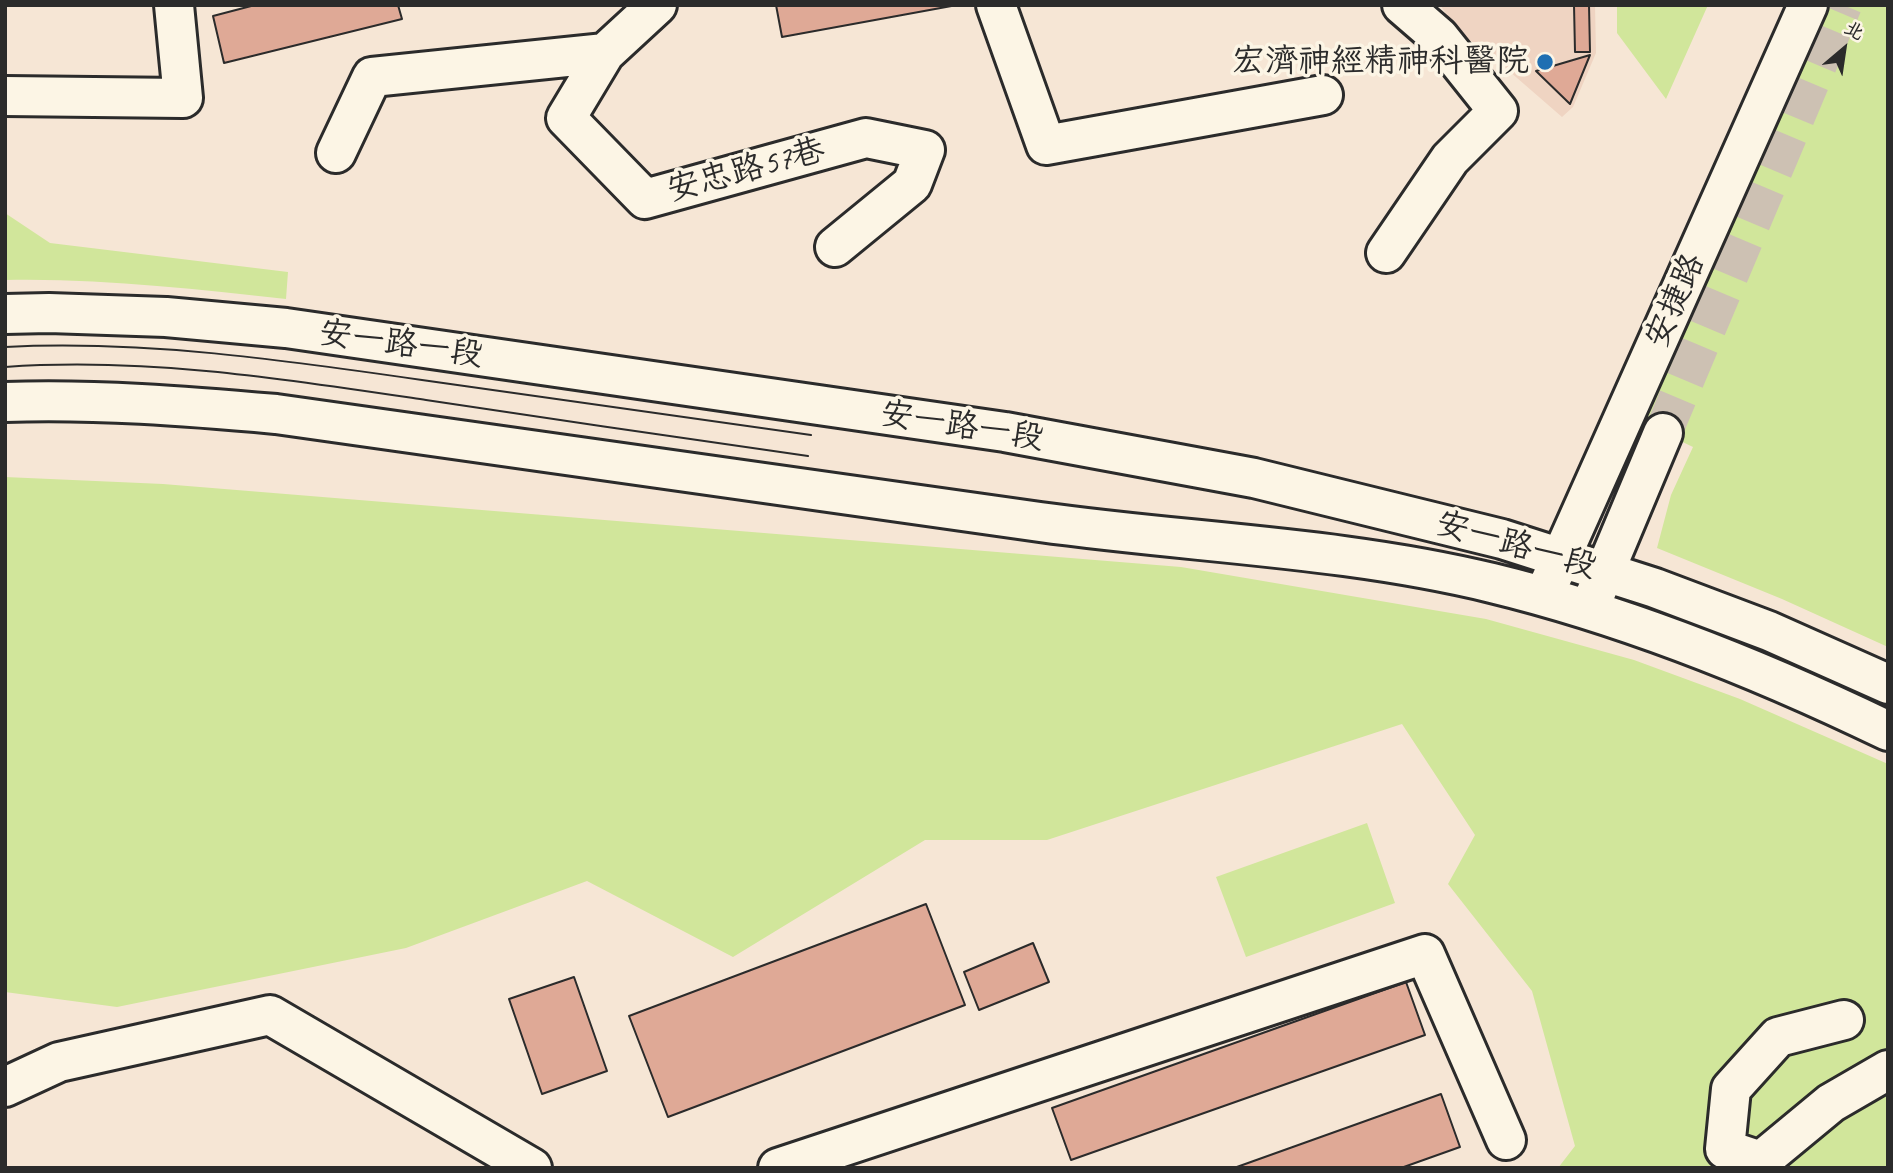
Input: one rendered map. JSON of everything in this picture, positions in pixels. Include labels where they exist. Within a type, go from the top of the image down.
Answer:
[{"type":"street","points":[[5,96],[183,98],[174,5]]},
{"type":"street","name":"安忠路57巷","points":[[657,5],[606,54],[566,118],[645,199],[866,138],[925,150],[912,184],[835,247]]},
{"type":"street","points":[[997,5],[1046,145],[1323,95]]},
{"type":"street","points":[[1386,253],[1450,159],[1497,111],[1439,37],[1402,5]]},
{"type":"street","name":"安捷路","points":[[1543,597],[1808,5]]},
{"type":"street","points":[[337,153],[372,77],[606,54]]},
{"type":"street","name":"安一路一段","points":[[5,314],[166,317],[286,328],[1005,432],[1254,478],[1502,539],[1670,593],[1769,631],[1888,684]]},
{"type":"street","name":"安一路一段","points":[[5,402],[56,400],[164,404],[276,414],[1078,527],[1333,555],[1407,566],[1543,597],[1643,628],[1752,671],[1888,731]]},
{"type":"street","points":[[1588,610],[1663,433]]},
{"type":"street","points":[[778,1168],[1426,954],[1506,1140]]},
{"type":"street","points":[[5,1087],[59,1062],[270,1015],[532,1168]]},
{"type":"street","points":[[1844,1020],[1778,1037],[1731,1089],[1725,1149],[1761,1161],[1831,1103],[1888,1070]]},
{"type":"shaded area","name":"宏濟神經精神科醫院","points":[[1440,5],[1595,5],[1596,53],[1573,107],[1562,117],[1458,31]]},
{"type":"green space","points":[[1617,5],[1708,5],[1666,99],[1617,33]]},
{"type":"green space","points":[[1821,5],[1888,5],[1888,647],[1782,599],[1657,548],[1671,495],[1693,447],[1643,423]]},
{"type":"green space","points":[[5,213],[50,243],[288,272],[286,299],[111,282],[5,280]]},
{"type":"green space","points":[[5,477],[163,484],[1181,567],[1486,619],[1634,660],[1740,699],[1888,764],[1888,1168],[1558,1168],[1575,1146],[1532,991],[1448,884],[1475,835],[1402,724],[1047,840],[925,840],[733,957],[587,881],[406,948],[117,1007],[5,992]]},
{"type":"green space","points":[[1367,823],[1395,903],[1246,957],[1216,877]]},
{"type":"building","points":[[255,5],[398,5],[402,19],[224,63],[213,16]]},
{"type":"building","points":[[776,5],[957,5],[782,37]]},
{"type":"building","points":[[1574,5],[1589,5],[1590,52],[1575,52]]},
{"type":"building","points":[[1590,55],[1570,104],[1536,71]]},
{"type":"building","points":[[926,904],[965,1005],[668,1117],[629,1016]]},
{"type":"building","points":[[1033,943],[1049,982],[979,1010],[964,972]]},
{"type":"building","points":[[574,977],[607,1071],[542,1094],[509,999]]},
{"type":"building","points":[[1406,982],[1425,1035],[1071,1160],[1052,1108]]},
{"type":"building","points":[[1441,1094],[1460,1147],[1401,1168],[1234,1168]]},
{"type":"tunnel","points":[[1663,433],[1843,5]]},
{"type":"tram line","points":[[5,347],[110,346],[214,353],[811,435]]},
{"type":"tram line","points":[[5,367],[111,365],[216,372],[808,456]]},
{"type":"place","name":"宏濟神經精神科醫院","points":[[1545,62]]}]
